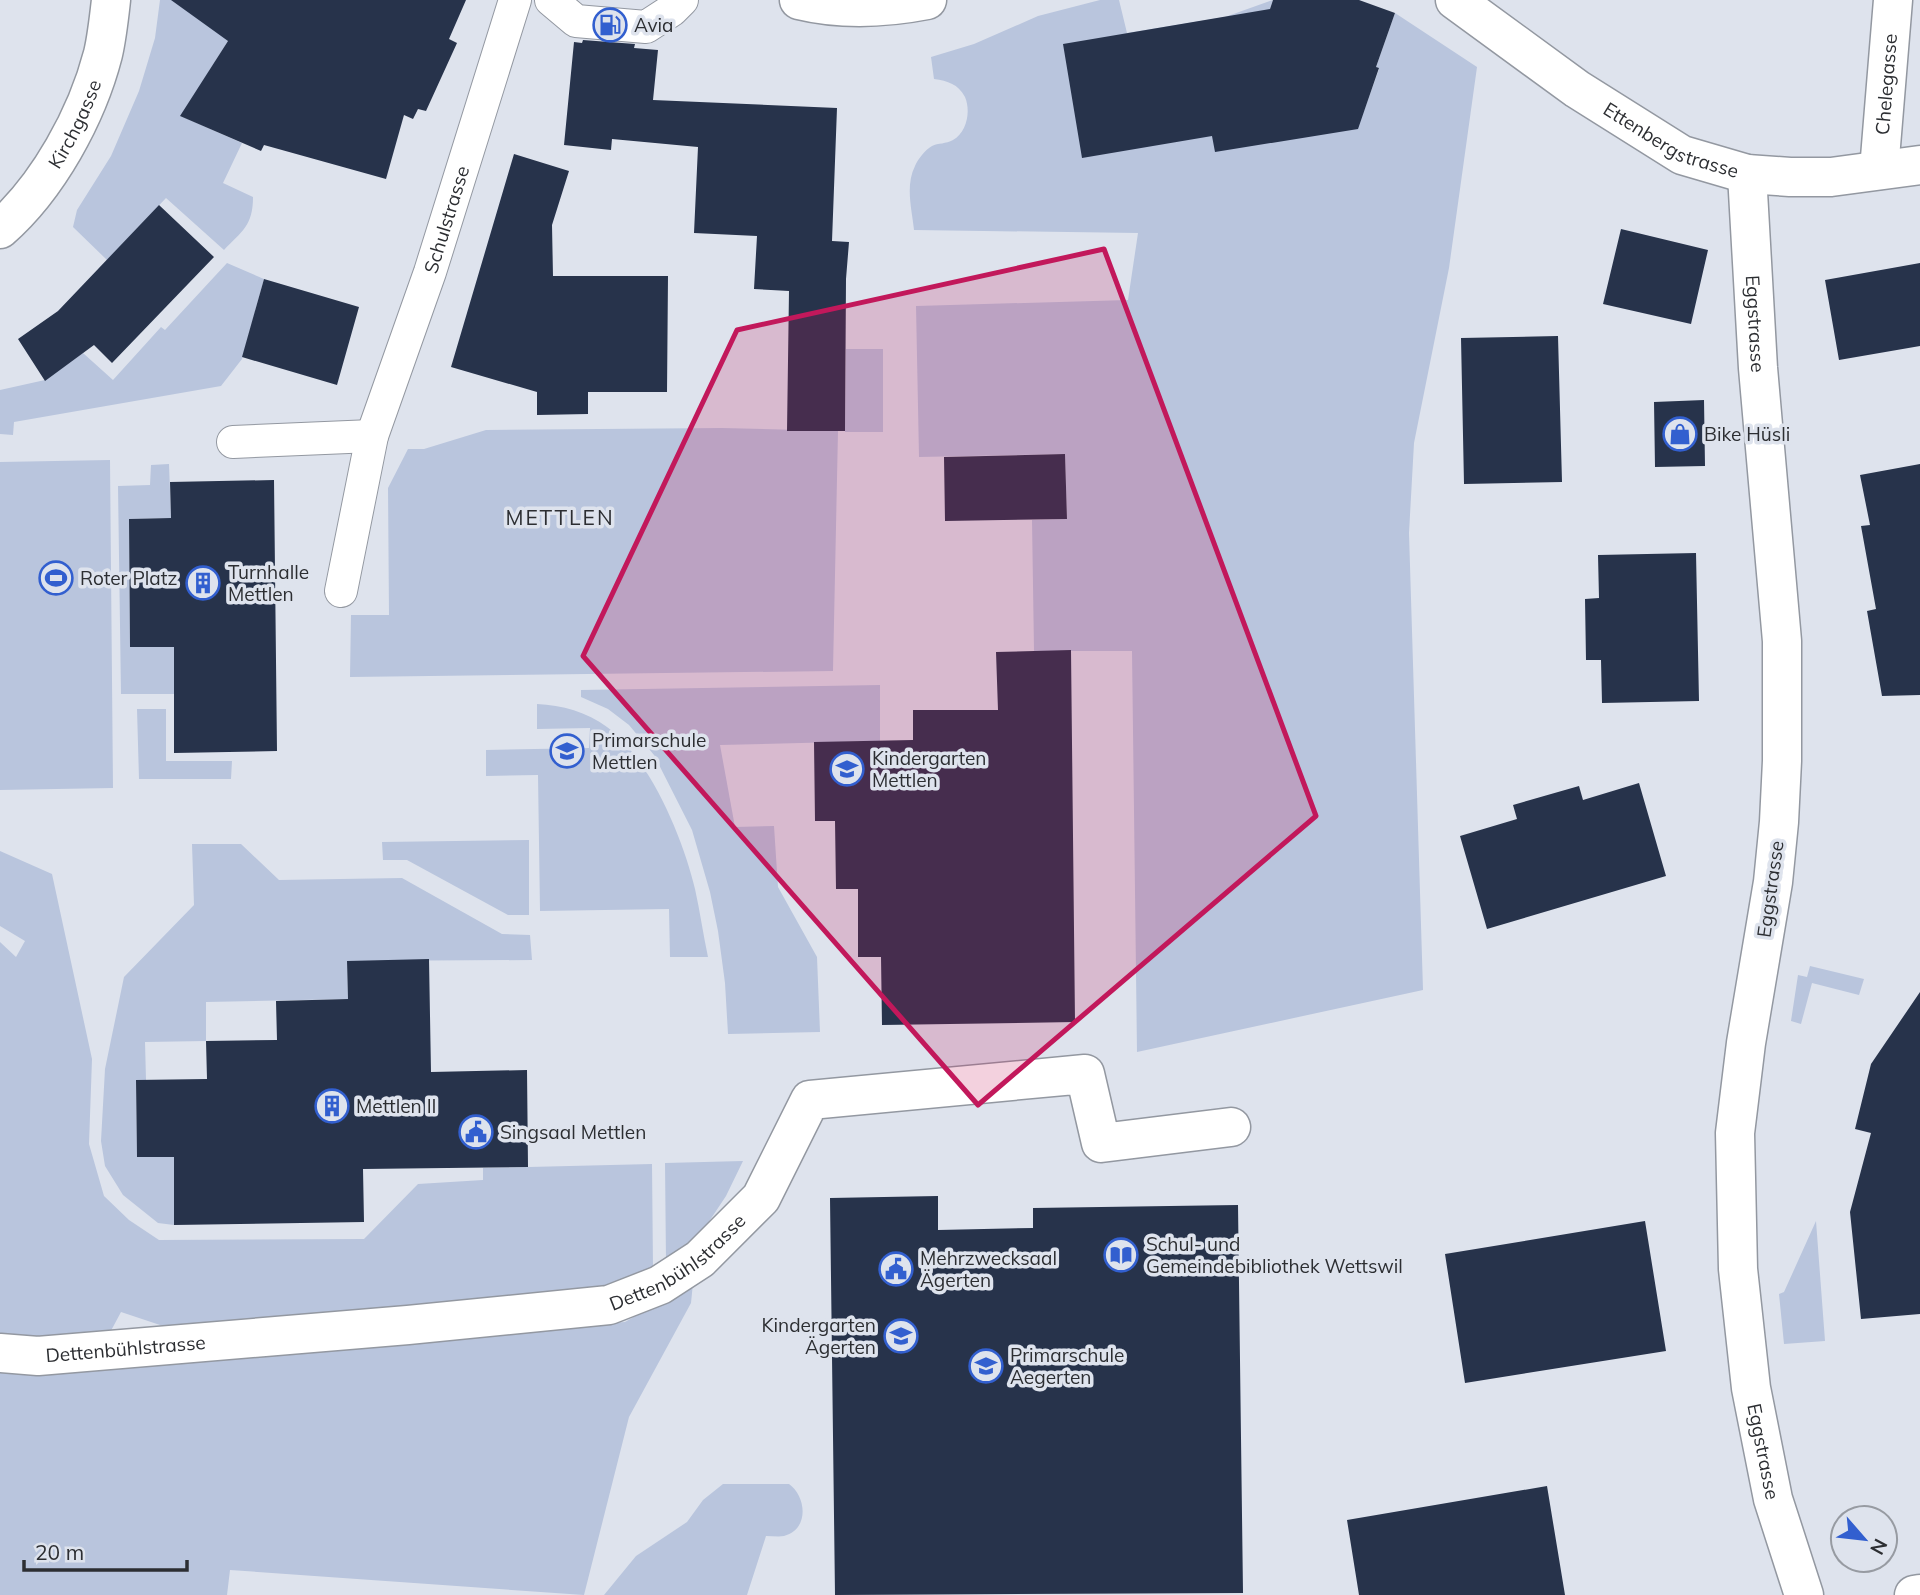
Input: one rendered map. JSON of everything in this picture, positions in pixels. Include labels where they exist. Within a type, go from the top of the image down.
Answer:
[{"type":"street","name":"Kirchgasse","points":[[1,227],[37,189],[80,118],[104,52],[111,0]]},
{"type":"street","points":[[799,0],[845,7],[927,0]]},
{"type":"street","name":"Ettenbergstrasse","points":[[1455,0],[1577,89],[1682,155],[1746,174],[1790,177],[1831,177],[1920,164]]},
{"type":"street","name":"Chelegasse","points":[[1879,170],[1893,0]]},
{"type":"street","name":"Eggstrasse","points":[[1746,174],[1758,368],[1782,642],[1782,761],[1773,882],[1746,1043],[1735,1133],[1738,1269],[1751,1388],[1773,1499],[1804,1595]]},
{"type":"street","name":"Dettenbühlstrasse","points":[[0,1353],[38,1356],[609,1305],[660,1285],[700,1259],[761,1198],[810,1100],[1085,1074],[1101,1143],[1231,1127]]},
{"type":"street","points":[[1914,1595],[1920,1594]]},
{"type":"lane","name":"Schulstrasse","points":[[341,591],[372,436],[430,272],[515,0]]},
{"type":"lane","points":[[551,0],[576,21],[646,27],[682,0]]},
{"type":"lane","points":[[233,442],[372,436]]},
{"type":"highlighted area","points":[[1104,249],[1316,816],[978,1105],[583,656],[737,330]]},
{"type":"shaded area","points":[[160,0],[195,0],[228,41],[181,116],[242,143],[223,183],[253,197],[251,215],[241,233],[224,250],[166,198],[107,260],[73,227],[77,210],[111,156],[139,91],[155,38]]},
{"type":"shaded area","points":[[1100,0],[1119,0],[1127,33],[1225,17],[1273,0],[1263,30],[1364,111],[1395,13],[1477,67],[1449,268],[1414,443],[1409,533],[1423,990],[1137,1052],[1132,651],[1034,651],[1032,520],[1067,519],[1065,454],[919,457],[916,306],[1128,300],[1138,233],[914,230],[910,198],[910,182],[916,163],[932,146],[958,136],[965,127],[968,115],[965,97],[959,89],[948,82],[934,79],[931,57],[974,44],[1038,16]]},
{"type":"shaded area","points":[[227,263],[264,279],[242,359],[221,386],[14,422],[13,435],[0,434],[0,390],[45,380],[83,353],[113,380],[161,327],[165,330]]},
{"type":"shaded area","points":[[846,349],[883,349],[883,432],[845,432]]},
{"type":"shaded area","points":[[722,428],[838,431],[833,671],[350,677],[351,615],[389,615],[388,488],[408,449],[424,449],[486,430]]},
{"type":"shaded area","name":"Roter Platz","points":[[110,460],[113,788],[0,790],[0,462]]},
{"type":"shaded area","points":[[169,464],[171,518],[129,519],[130,647],[174,647],[174,694],[121,694],[118,486],[150,485],[151,465]]},
{"type":"shaded area","points":[[880,685],[880,741],[720,745],[735,827],[774,826],[778,887],[817,957],[820,1032],[728,1034],[718,931],[692,830],[654,755],[629,725],[608,709],[581,697],[581,690]]},
{"type":"shaded area","points":[[537,704],[583,713],[607,727],[623,741],[651,779],[673,824],[690,869],[708,957],[670,957],[669,909],[540,911],[538,775],[486,776],[486,750],[589,748],[590,728],[537,729]]},
{"type":"shaded area","points":[[137,709],[166,709],[166,761],[232,761],[231,779],[139,779]]},
{"type":"shaded area","points":[[529,840],[529,915],[508,915],[407,860],[383,860],[382,842]]},
{"type":"shaded area","points":[[192,844],[241,844],[279,880],[402,878],[502,934],[530,935],[532,960],[347,961],[348,999],[206,1002],[206,1041],[145,1042],[146,1080],[136,1081],[137,1157],[174,1157],[174,1225],[158,1223],[123,1195],[105,1166],[101,1141],[105,1069],[124,977],[194,905]]},
{"type":"shaded area","points":[[0,851],[52,874],[92,1059],[89,1144],[104,1196],[129,1220],[159,1240],[364,1239],[418,1184],[483,1180],[483,1168],[652,1164],[653,1269],[595,1291],[181,1332],[121,1312],[106,1340],[0,1342],[0,942],[16,957],[25,941],[0,926]]},
{"type":"shaded area","points":[[1810,966],[1864,979],[1859,995],[1812,983],[1801,1024],[1791,1021],[1798,975],[1807,977]]},
{"type":"shaded area","points":[[743,1161],[726,1196],[700,1235],[666,1261],[665,1163]]},
{"type":"shaded area","points":[[1816,1221],[1825,1341],[1784,1344],[1779,1294],[1784,1292]]},
{"type":"shaded area","points":[[693,1283],[691,1303],[629,1417],[584,1595],[230,1570],[227,1595],[0,1595],[0,1364],[625,1322]]},
{"type":"shaded area","points":[[723,1484],[789,1484],[795,1489],[802,1504],[803,1512],[798,1527],[782,1536],[766,1536],[747,1595],[604,1595],[636,1556],[687,1522],[703,1500]]},
{"type":"building","points":[[171,0],[466,0],[449,39],[457,43],[426,111],[418,109],[413,119],[404,115],[386,179],[264,145],[261,151],[180,116],[228,41]]},
{"type":"building","points":[[1273,0],[1359,0],[1395,13],[1358,129],[1215,152],[1212,136],[1082,158],[1063,44],[1270,9]]},
{"type":"building","points":[[583,40],[635,44],[634,48],[658,50],[653,100],[837,108],[832,241],[849,242],[846,279],[845,431],[787,431],[789,291],[754,289],[757,236],[694,233],[698,147],[612,139],[611,150],[564,145],[574,42],[582,43]]},
{"type":"building","points":[[514,154],[569,171],[552,225],[553,276],[668,276],[667,392],[588,392],[588,414],[537,415],[537,392],[451,367]]},
{"type":"building","points":[[159,205],[214,257],[112,363],[94,345],[45,381],[18,339],[58,311]]},
{"type":"building","points":[[1621,229],[1708,250],[1691,324],[1603,304]]},
{"type":"building","points":[[1920,263],[1920,346],[1839,360],[1825,280]]},
{"type":"building","points":[[264,279],[359,307],[337,385],[242,357]]},
{"type":"building","points":[[1558,336],[1562,482],[1464,484],[1461,338]]},
{"type":"building","name":"Bike Hüsli","points":[[1704,400],[1705,466],[1655,467],[1654,402]]},
{"type":"building","points":[[1065,454],[1067,519],[945,521],[944,457]]},
{"type":"building","points":[[1920,464],[1920,695],[1882,696],[1867,611],[1876,609],[1861,526],[1870,525],[1860,475]]},
{"type":"building","name":"Turnhalle Mettlen","points":[[274,480],[277,751],[174,753],[174,647],[130,647],[129,519],[171,518],[170,482]]},
{"type":"building","points":[[1696,553],[1699,701],[1602,703],[1601,660],[1586,660],[1585,599],[1599,598],[1598,555]]},
{"type":"building","points":[[1071,650],[1075,1022],[882,1025],[881,957],[858,957],[858,889],[836,889],[835,821],[815,821],[814,742],[913,740],[913,710],[998,710],[996,652]]},
{"type":"building","points":[[1639,783],[1666,876],[1487,929],[1460,836],[1517,819],[1513,805],[1579,786],[1583,800]]},
{"type":"building","name":"Mettlen II","points":[[429,959],[431,1072],[527,1070],[528,1167],[363,1169],[364,1222],[174,1225],[174,1157],[137,1157],[136,1080],[207,1079],[206,1041],[277,1040],[276,1001],[348,999],[347,961]]},
{"type":"building","points":[[1920,992],[1920,1314],[1861,1319],[1850,1212],[1871,1133],[1855,1129],[1871,1064]]},
{"type":"building","points":[[938,1196],[938,1230],[1033,1228],[1033,1208],[1238,1205],[1243,1593],[835,1595],[830,1198]]},
{"type":"building","points":[[1645,1221],[1666,1351],[1465,1383],[1445,1254]]},
{"type":"building","points":[[1547,1486],[1565,1595],[1359,1595],[1347,1520]]},
{"type":"place","name":"Avia","points":[[610,25]]},
{"type":"place","name":"Bike Hüsli","points":[[1680,434]]},
{"type":"place","name":"Roter Platz","points":[[56,578]]},
{"type":"place","name":"Turnhalle Mettlen","points":[[203,583]]},
{"type":"place","name":"Primarschule Mettlen","points":[[567,751]]},
{"type":"place","name":"Kindergarten Mettlen","points":[[847,769]]},
{"type":"place","name":"Mettlen II","points":[[332,1106]]},
{"type":"place","name":"Singsaal Mettlen","points":[[476,1132]]},
{"type":"place","name":"Schul- und Gemeindebibliothek Wettswil","points":[[1121,1255]]},
{"type":"place","name":"Mehrzwecksaal Ägerten","points":[[896,1269]]},
{"type":"place","name":"Kindergarten Ägerten","points":[[901,1336]]},
{"type":"place","name":"Primarschule Aegerten","points":[[986,1366]]},
{"type":"district","name":"METTLEN","points":[[560,518]]}]
